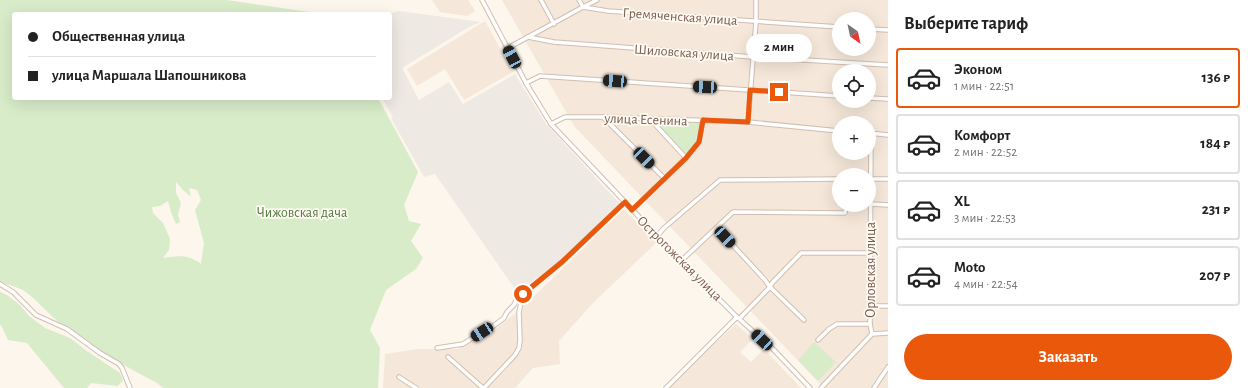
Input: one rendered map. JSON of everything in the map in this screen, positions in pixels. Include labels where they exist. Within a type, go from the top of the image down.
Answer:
[{"type":"street","name":"Острогожская улица","points":[[482,0],[526,83],[551,124],[681,261],[810,388]]},
{"type":"street","points":[[541,0],[554,24]]},
{"type":"street","points":[[579,0],[583,7]]},
{"type":"street","points":[[508,48],[597,0]]},
{"type":"street","points":[[748,122],[756,22],[756,0]]},
{"type":"street","name":"Гремяченская улица","points":[[583,7],[608,11],[832,27]]},
{"type":"street","points":[[876,29],[888,30]]},
{"type":"street","name":"Шиловская улица","points":[[528,37],[554,42],[753,57],[888,65]]},
{"type":"street","points":[[526,83],[540,76],[832,96]]},
{"type":"street","points":[[876,98],[888,99]]},
{"type":"street","name":"улица Есенина","points":[[551,124],[565,117],[603,117],[748,122],[832,129]]},
{"type":"street","points":[[603,117],[665,178]]},
{"type":"street","points":[[650,119],[686,158]]},
{"type":"street","points":[[632,210],[686,158],[699,142],[703,120]]},
{"type":"street","points":[[876,134],[888,135]]},
{"type":"street","points":[[657,236],[664,228],[720,180],[832,179]]},
{"type":"street","points":[[876,179],[888,179]]},
{"type":"street","points":[[437,348],[463,344],[488,330],[504,318],[507,312],[514,305],[518,296],[523,294],[562,262],[625,202]]},
{"type":"street","points":[[876,204],[888,205]]},
{"type":"street","points":[[681,261],[733,212],[845,212]]},
{"type":"street","name":"Орловская улица","points":[[871,212],[870,324],[872,334]]},
{"type":"street","points":[[717,228],[770,287],[804,320]]},
{"type":"street","points":[[666,388],[770,287],[772,283],[801,253],[870,253]]},
{"type":"street","points":[[0,284],[13,292],[36,315],[67,329],[100,354],[119,364],[130,388]]},
{"type":"street","points":[[448,357],[483,388],[511,359],[519,348],[519,312],[523,294]]},
{"type":"street","points":[[870,306],[888,306]]},
{"type":"street","points":[[818,340],[829,329],[837,324],[870,324]]},
{"type":"street","points":[[821,388],[872,334],[888,333]]},
{"type":"street","points":[[874,388],[888,367]]},
{"type":"street","points":[[399,377],[416,388]]},
{"type":"shaded area","points":[[432,0],[468,0],[475,11],[467,16],[440,12]]},
{"type":"shaded area","points":[[502,0],[888,0],[888,388],[824,388],[574,126]]},
{"type":"shaded area","points":[[399,11],[481,22],[469,27],[402,68],[419,100],[449,82],[463,104],[515,74],[546,124],[622,206],[548,270],[517,292],[435,174],[424,177],[391,118],[393,117],[383,100],[392,100],[392,13]]},
{"type":"shaded area","points":[[485,21],[513,72],[464,100],[445,69],[417,86],[407,69]]},
{"type":"shaded area","points":[[624,209],[656,243],[592,304],[559,341],[560,364],[533,368],[515,388],[383,388],[385,354],[417,349],[457,349],[492,332],[524,306]]},
{"type":"shaded area","points":[[736,324],[753,339],[740,352],[751,362],[764,349],[801,388],[666,388]]},
{"type":"green space","name":"Чижовская дача","points":[[0,0],[227,0],[309,12],[12,12],[12,100],[379,100],[418,172],[404,205],[409,221],[421,224],[411,241],[423,258],[416,269],[386,290],[370,330],[380,348],[378,388],[163,388],[85,341],[62,325],[26,292],[17,287],[0,282]],"holes":[[[176,182],[191,197],[189,188],[197,190],[201,200],[195,210],[204,243],[201,264],[183,256],[163,258],[169,250],[170,239],[163,223],[153,213],[152,207],[160,206],[168,201],[176,224],[180,222],[178,215],[181,203],[176,193]]]},
{"type":"green space","points":[[653,121],[700,124],[695,143],[685,155]]},
{"type":"green space","points":[[0,292],[7,295],[20,305],[29,316],[45,328],[70,338],[120,373],[123,380],[118,386],[91,383],[87,388],[64,388],[27,343],[8,340],[0,325]]},
{"type":"green space","points":[[814,342],[836,362],[818,381],[798,360]]},
{"type":"route","points":[[523,294],[580,246],[625,202],[632,210],[686,158],[699,142],[703,120],[748,122],[750,90],[779,92]]}]
